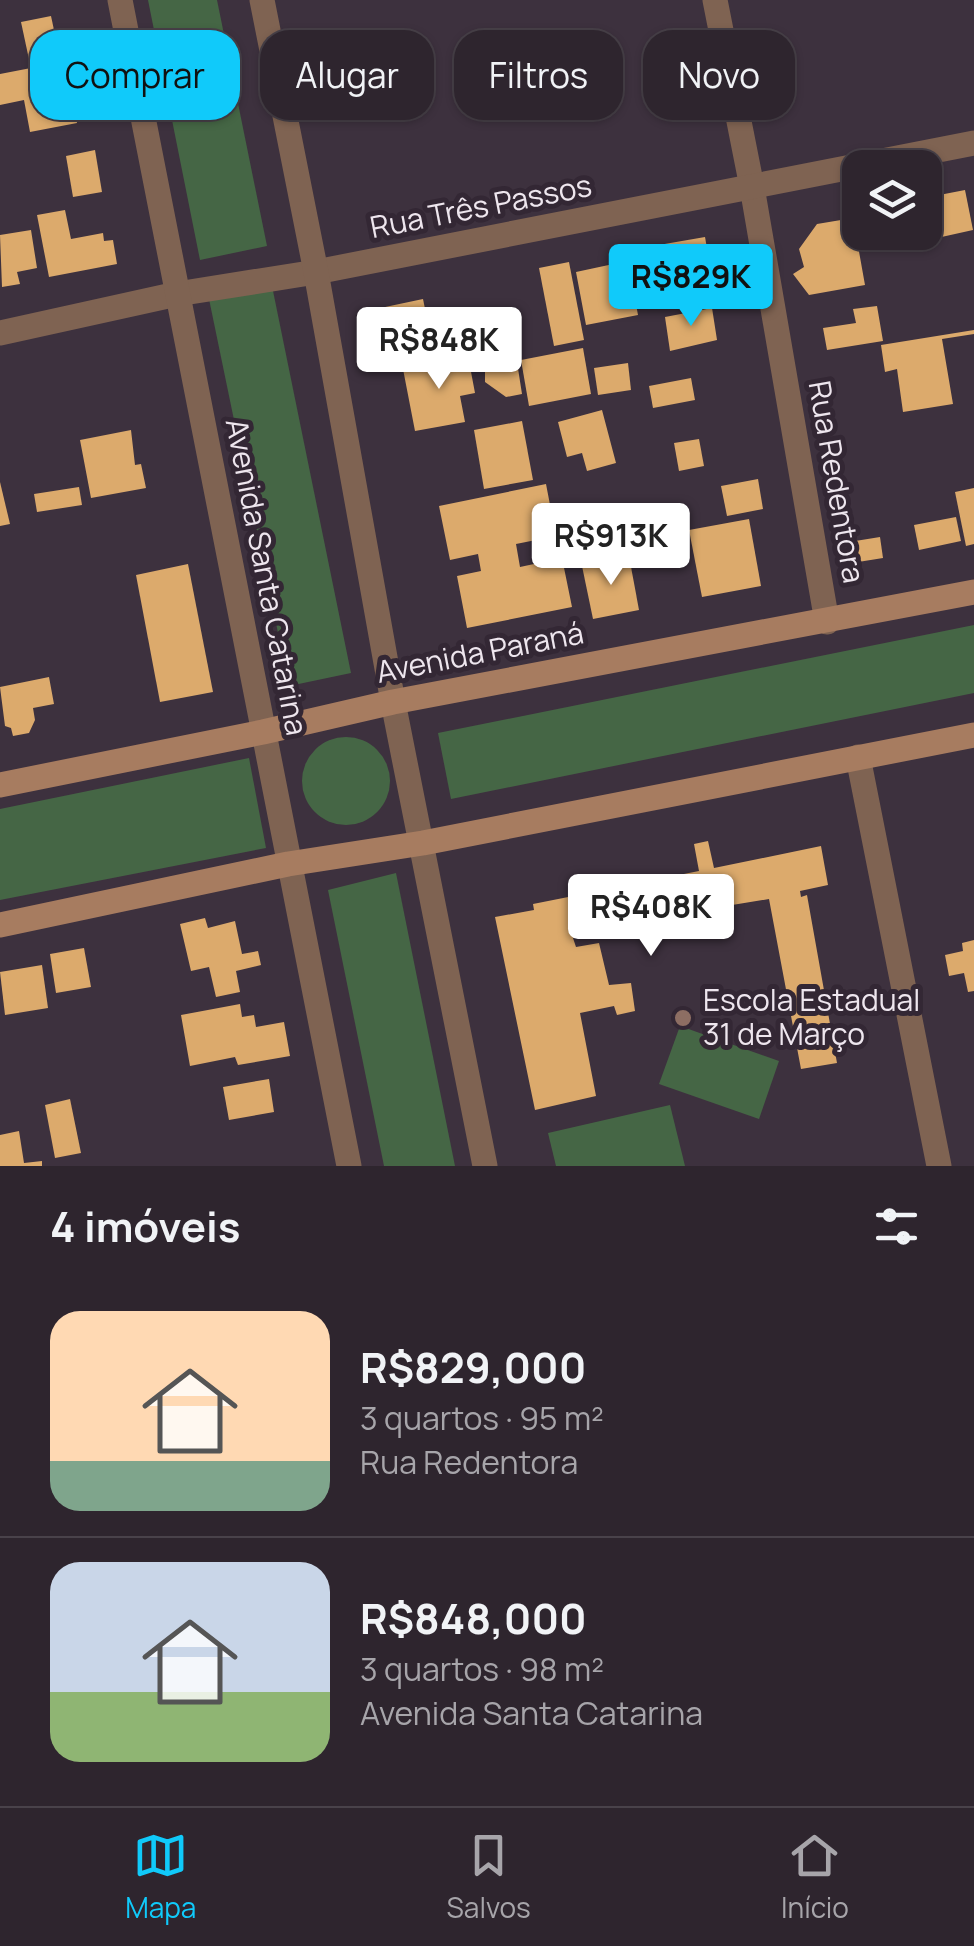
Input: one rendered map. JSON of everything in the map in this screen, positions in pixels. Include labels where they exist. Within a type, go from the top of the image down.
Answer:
[{"type":"main road","name":"Avenida Paraná","points":[[0,785],[393,702],[974,592]]},
{"type":"main road","points":[[0,925],[288,864],[423,844],[974,734]]},
{"type":"street","name":"Avenida Santa Catarina","points":[[120,0],[349,1166]]},
{"type":"street","points":[[262,0],[316,272],[393,702],[485,1166]]},
{"type":"street","name":"Rua Redentora","points":[[715,0],[828,622]]},
{"type":"street","name":"Rua Três Passos","points":[[0,333],[177,294],[316,272],[974,143]]},
{"type":"street","points":[[858,757],[939,1166]]},
{"type":"green space","points":[[148,0],[217,0],[223,30],[154,30]]},
{"type":"green space","points":[[240,113],[267,246],[200,260],[172,120],[240,120]]},
{"type":"green space","points":[[272,286],[351,673],[289,686],[209,299]]},
{"type":"green space","points":[[974,625],[974,693],[451,799],[438,733]]},
{"type":"green space","points":[[346,737],[371,744],[383,756],[390,781],[383,806],[371,818],[346,825],[321,818],[309,806],[302,781],[309,756],[321,744]]},
{"type":"green space","points":[[249,758],[266,848],[0,900],[0,809]]},
{"type":"green space","points":[[396,873],[455,1166],[384,1166],[328,890]]},
{"type":"green space","points":[[680,1026],[779,1061],[759,1119],[659,1084]]},
{"type":"green space","points":[[670,1105],[685,1166],[556,1166],[548,1133]]},
{"type":"building","points":[[51,16],[54,30],[30,30],[30,64],[21,22]]},
{"type":"building","points":[[30,68],[30,120],[77,123],[30,132],[24,100],[0,105],[0,74]]},
{"type":"building","points":[[95,150],[102,192],[73,197],[66,156]]},
{"type":"building","points":[[965,190],[973,230],[942,237],[942,194]]},
{"type":"building","points":[[65,210],[71,239],[103,233],[104,241],[113,240],[117,264],[49,277],[37,215]]},
{"type":"building","points":[[842,220],[842,250],[859,250],[865,285],[809,295],[793,274],[804,267],[799,249],[817,224]]},
{"type":"building","points":[[31,230],[37,268],[17,272],[20,284],[2,287],[0,235]]},
{"type":"building","points":[[705,237],[715,293],[663,303],[653,246]]},
{"type":"building","points":[[646,257],[651,279],[632,283],[638,315],[586,325],[576,272]]},
{"type":"building","points":[[569,262],[584,340],[554,346],[539,268]]},
{"type":"building","points":[[423,299],[433,348],[381,359],[371,310]]},
{"type":"building","points":[[877,306],[883,341],[827,350],[823,328],[856,323],[853,309]]},
{"type":"building","points":[[712,308],[717,340],[670,351],[665,317]]},
{"type":"building","points":[[974,330],[974,334],[942,339],[953,404],[903,412],[897,369],[885,372],[881,345]]},
{"type":"building","points":[[514,343],[522,394],[506,397],[485,382],[485,371],[499,359],[499,348]]},
{"type":"building","points":[[583,348],[591,394],[529,406],[521,360]]},
{"type":"building","points":[[468,356],[475,393],[460,396],[465,422],[415,431],[403,369]]},
{"type":"building","points":[[628,363],[631,390],[598,395],[594,368]]},
{"type":"building","points":[[691,378],[695,400],[653,408],[649,386]]},
{"type":"building","points":[[602,410],[616,463],[587,471],[582,453],[567,457],[558,422]]},
{"type":"building","points":[[522,421],[533,480],[484,489],[474,430]]},
{"type":"building","points":[[131,430],[135,465],[141,464],[146,488],[91,498],[80,440]]},
{"type":"building","points":[[699,439],[704,466],[679,471],[674,443]]},
{"type":"building","points":[[758,479],[763,509],[727,516],[721,486]]},
{"type":"building","points":[[0,482],[10,524],[0,526]]},
{"type":"building","points":[[546,484],[556,536],[516,544],[520,567],[562,558],[572,607],[467,628],[457,576],[481,571],[478,554],[450,560],[439,506]]},
{"type":"building","points":[[79,487],[82,505],[37,512],[34,494]]},
{"type":"building","points":[[974,488],[974,544],[966,546],[955,492]]},
{"type":"building","points":[[956,517],[961,541],[919,550],[914,525]]},
{"type":"building","points":[[749,519],[761,586],[702,597],[689,530]]},
{"type":"building","points":[[880,537],[883,558],[852,563],[849,542]]},
{"type":"building","points":[[629,556],[639,610],[593,619],[582,566]]},
{"type":"building","points":[[188,564],[213,692],[160,702],[136,575]]},
{"type":"building","points":[[49,677],[54,704],[33,708],[35,720],[29,733],[13,736],[11,728],[5,726],[0,687]]},
{"type":"building","points":[[708,841],[714,868],[821,846],[828,885],[800,891],[801,897],[807,895],[837,1063],[801,1069],[769,899],[720,907],[723,925],[706,928],[703,913],[573,938],[576,947],[599,943],[609,985],[631,983],[635,1011],[617,1015],[614,1006],[580,1013],[596,1096],[535,1110],[495,917],[534,910],[533,904],[699,871],[694,844]]},
{"type":"building","points":[[205,918],[208,928],[235,921],[242,954],[258,951],[261,965],[236,971],[240,992],[216,997],[209,967],[191,971],[180,924]]},
{"type":"building","points":[[974,940],[974,991],[968,992],[964,973],[949,976],[945,955],[963,951],[962,943]]},
{"type":"building","points":[[84,948],[91,987],[56,993],[50,954]]},
{"type":"building","points":[[42,965],[48,1008],[5,1015],[0,972]]},
{"type":"building","points":[[240,1004],[242,1017],[254,1015],[256,1027],[284,1022],[290,1056],[238,1065],[235,1057],[190,1066],[181,1015]]},
{"type":"building","points":[[269,1079],[274,1112],[229,1120],[223,1087]]},
{"type":"building","points":[[70,1099],[81,1153],[55,1158],[45,1105]]},
{"type":"building","points":[[19,1131],[24,1163],[42,1161],[42,1166],[0,1166],[0,1135]]},
{"type":"place","name":"Escola Estadual 31 de Março","points":[[683,1018]]}]
